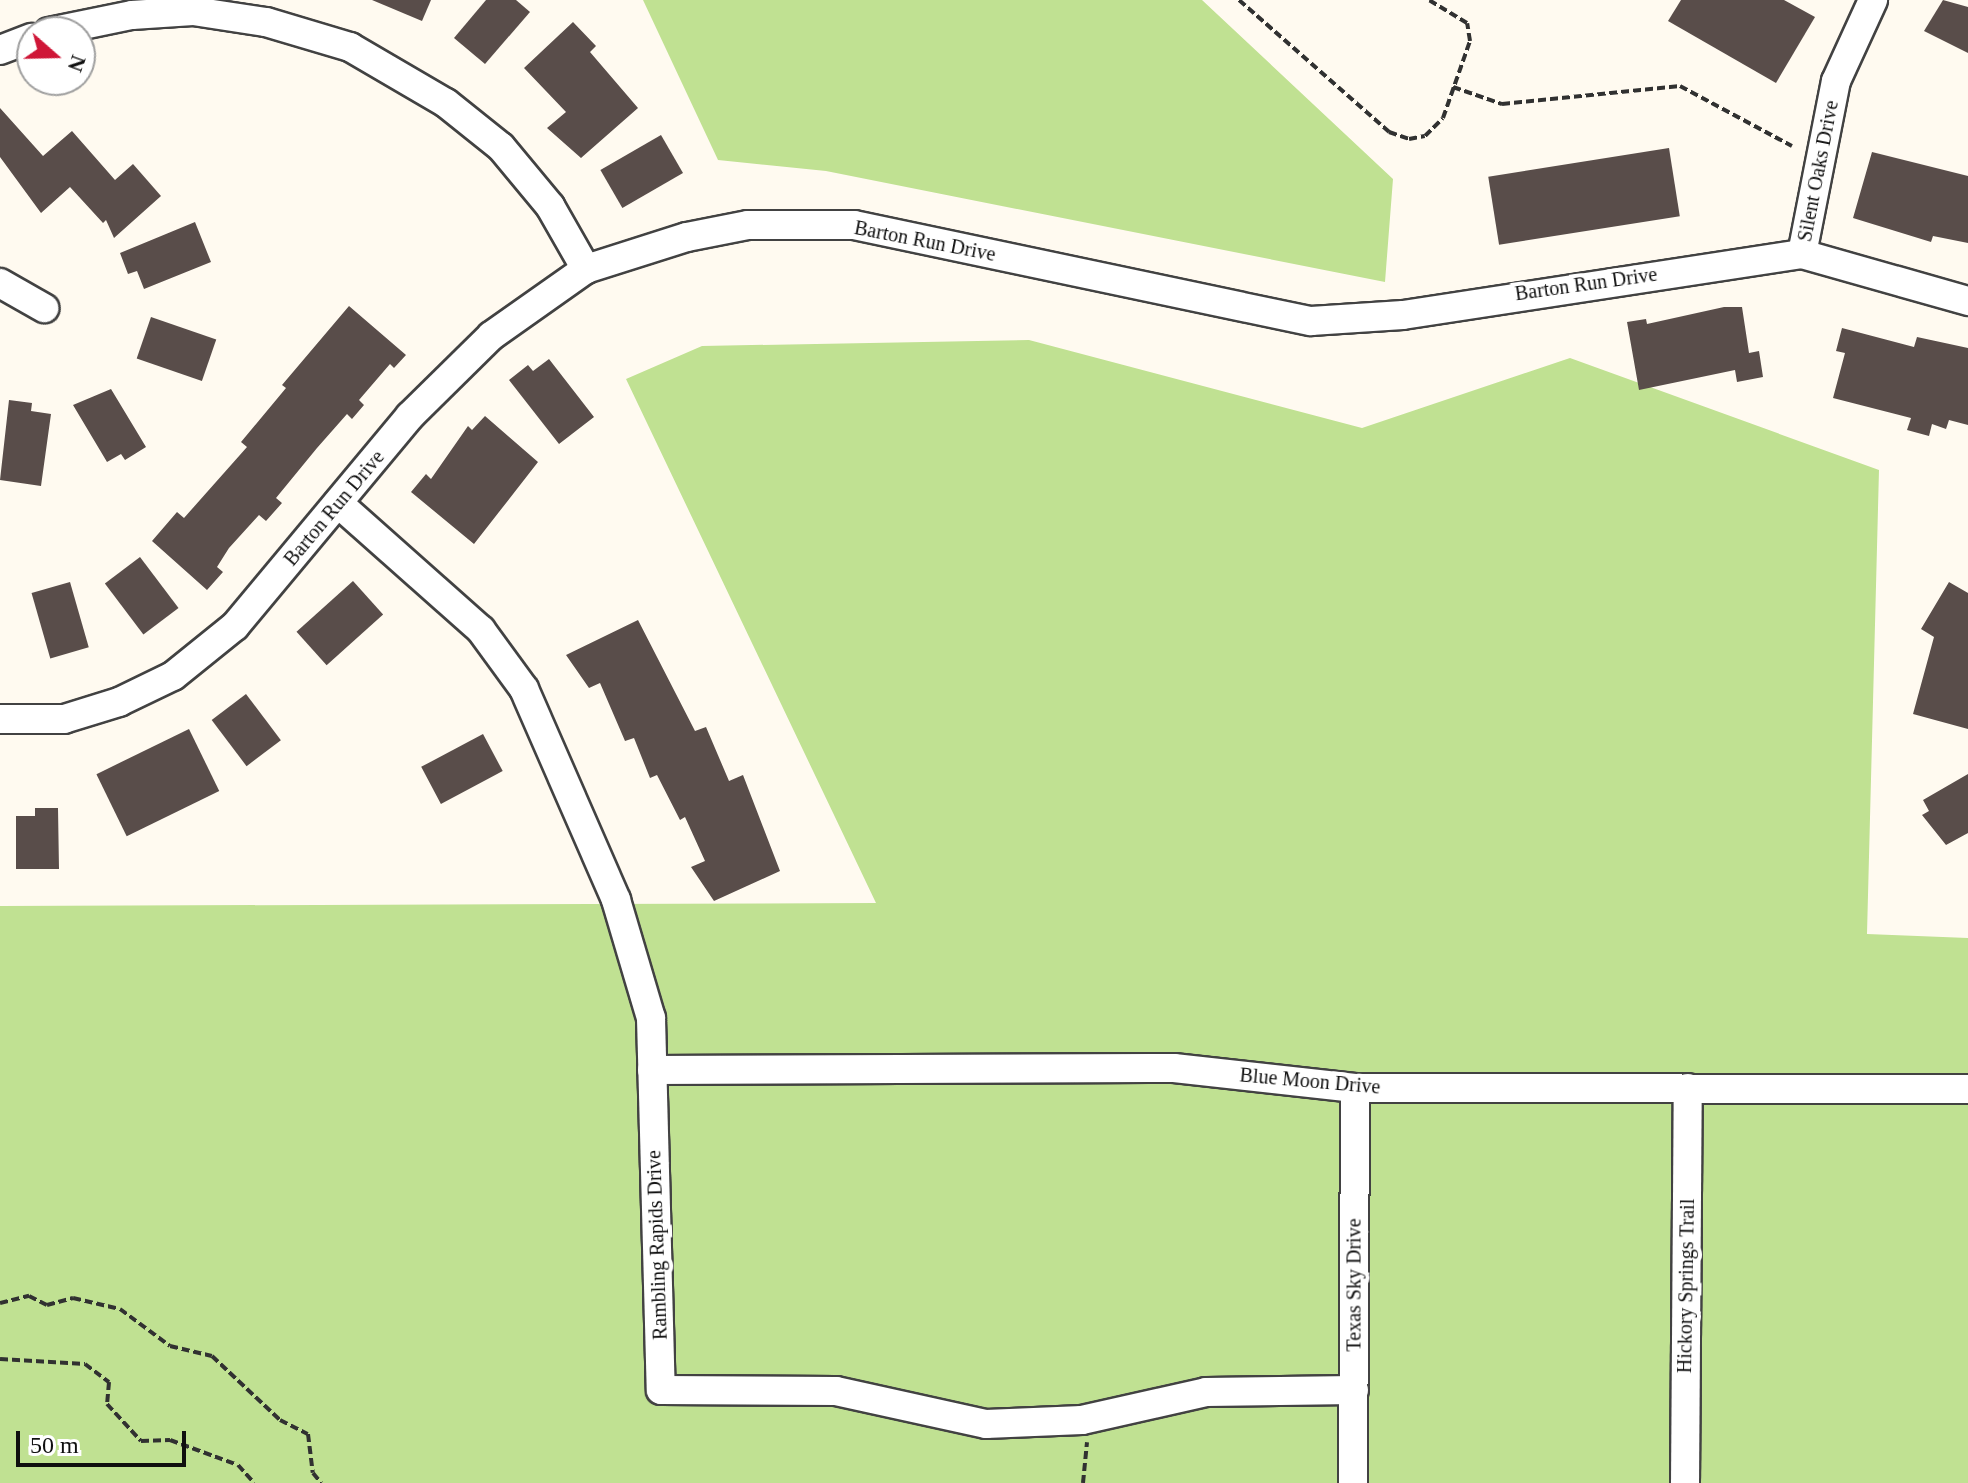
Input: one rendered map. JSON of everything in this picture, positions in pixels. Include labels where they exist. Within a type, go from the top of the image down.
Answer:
[{"type":"street","name":"Silent Oaks Drive","points":[[1802,254],[1836,81],[1873,0]]},
{"type":"street","points":[[96,22],[132,15],[193,11],[266,22],[350,47],[435,95],[501,147],[550,206],[586,269]]},
{"type":"street","name":"Barton Run Drive","points":[[0,719],[64,719],[119,702],[173,676],[235,626],[460,364],[491,336],[586,269],[630,252],[748,225],[854,225],[1311,321],[1403,315],[1802,254],[1968,301]]},
{"type":"street","points":[[0,283],[44,308]]},
{"type":"street","name":"Rambling Rapids Drive","points":[[338,503],[481,630],[524,689],[616,900],[651,1018],[661,1390],[836,1391],[986,1424],[1082,1420],[1206,1392],[1354,1390]]},
{"type":"street","name":"Blue Moon Drive","points":[[652,1070],[1174,1068],[1355,1088],[1968,1089]]},
{"type":"street","name":"Texas Sky Drive","points":[[1353,1483],[1355,1088]]},
{"type":"street","name":"Hickory Springs Trail","points":[[1685,1483],[1688,1088]]},
{"type":"path","points":[[1239,0],[1389,132],[1409,139],[1425,136],[1443,118],[1470,41],[1467,23],[1429,0]]},
{"type":"path","points":[[1453,87],[1502,104],[1680,86],[1792,146]]},
{"type":"path","points":[[0,1303],[29,1296],[47,1305],[73,1298],[120,1309],[170,1346],[212,1356],[280,1420],[308,1434],[313,1473],[321,1483]]},
{"type":"path","points":[[0,1359],[85,1364],[109,1382],[107,1404],[141,1441],[170,1440],[238,1465],[254,1483]]},
{"type":"path","points":[[1083,1483],[1088,1435]]},
{"type":"green space","points":[[643,0],[1202,0],[1393,179],[1385,282],[826,171],[718,160]]},
{"type":"green space","points":[[1029,340],[1362,428],[1570,358],[1879,470],[1867,934],[1968,938],[1968,1483],[0,1483],[0,906],[876,903],[626,379],[702,346]]},
{"type":"building","points":[[372,0],[431,0],[422,21]]},
{"type":"building","points":[[486,0],[516,0],[530,12],[485,64],[454,38]]},
{"type":"building","points":[[1681,0],[1784,0],[1815,17],[1776,83],[1668,21]]},
{"type":"building","points":[[1943,0],[1968,7],[1968,53],[1924,31]]},
{"type":"building","points":[[573,22],[596,46],[590,52],[638,108],[581,158],[547,128],[566,112],[524,68]]},
{"type":"building","points":[[0,108],[43,156],[72,131],[115,180],[133,164],[161,196],[114,238],[106,220],[103,223],[70,187],[41,213],[0,157]]},
{"type":"building","points":[[661,135],[683,173],[622,208],[600,170]]},
{"type":"building","points":[[1669,148],[1680,216],[1499,245],[1488,177]]},
{"type":"building","points":[[1872,152],[1968,176],[1968,243],[1933,236],[1931,242],[1853,218]]},
{"type":"building","points":[[195,222],[211,262],[144,289],[137,271],[128,274],[120,253]]},
{"type":"building","points":[[349,306],[406,355],[394,368],[390,364],[359,400],[364,405],[352,419],[347,414],[317,448],[276,498],[282,503],[266,521],[259,515],[229,548],[217,567],[223,572],[207,590],[152,541],[177,512],[184,518],[247,447],[241,442],[286,388],[282,385]]},
{"type":"building","points":[[1724,307],[1742,307],[1749,353],[1759,351],[1763,377],[1737,382],[1735,370],[1639,390],[1627,322],[1646,319],[1647,324]]},
{"type":"building","points":[[151,317],[216,339],[202,381],[137,359]]},
{"type":"building","points":[[1842,328],[1914,347],[1917,337],[1968,348],[1968,425],[1949,420],[1946,429],[1932,424],[1929,436],[1907,430],[1911,418],[1833,398],[1845,353],[1836,351]]},
{"type":"building","points":[[549,359],[594,417],[559,444],[509,380],[528,365],[533,371]]},
{"type":"building","points":[[111,389],[146,447],[125,460],[121,454],[107,462],[73,405]]},
{"type":"building","points":[[9,400],[32,403],[31,411],[51,414],[41,486],[0,480]]},
{"type":"building","points":[[485,416],[538,462],[474,544],[411,492],[426,474],[431,479],[468,426],[472,430]]},
{"type":"building","points":[[140,557],[179,608],[143,635],[105,583]]},
{"type":"building","points":[[353,581],[383,614],[327,665],[297,632]]},
{"type":"building","points":[[70,582],[89,647],[50,658],[32,593]]},
{"type":"building","points":[[1949,582],[1968,593],[1968,729],[1913,714],[1934,637],[1921,629]]},
{"type":"building","points":[[638,620],[695,731],[706,727],[729,781],[743,775],[780,871],[714,901],[691,867],[705,861],[685,817],[680,820],[657,775],[650,778],[634,738],[625,741],[600,683],[589,688],[566,655]]},
{"type":"building","points":[[246,694],[281,740],[247,766],[212,720]]},
{"type":"building","points":[[189,729],[219,791],[127,836],[96,774]]},
{"type":"building","points":[[483,734],[503,771],[441,804],[421,767]]},
{"type":"building","points":[[1968,774],[1968,833],[1946,845],[1922,815],[1929,811],[1923,800]]},
{"type":"building","points":[[35,808],[58,808],[59,869],[16,869],[16,816],[35,816]]}]
